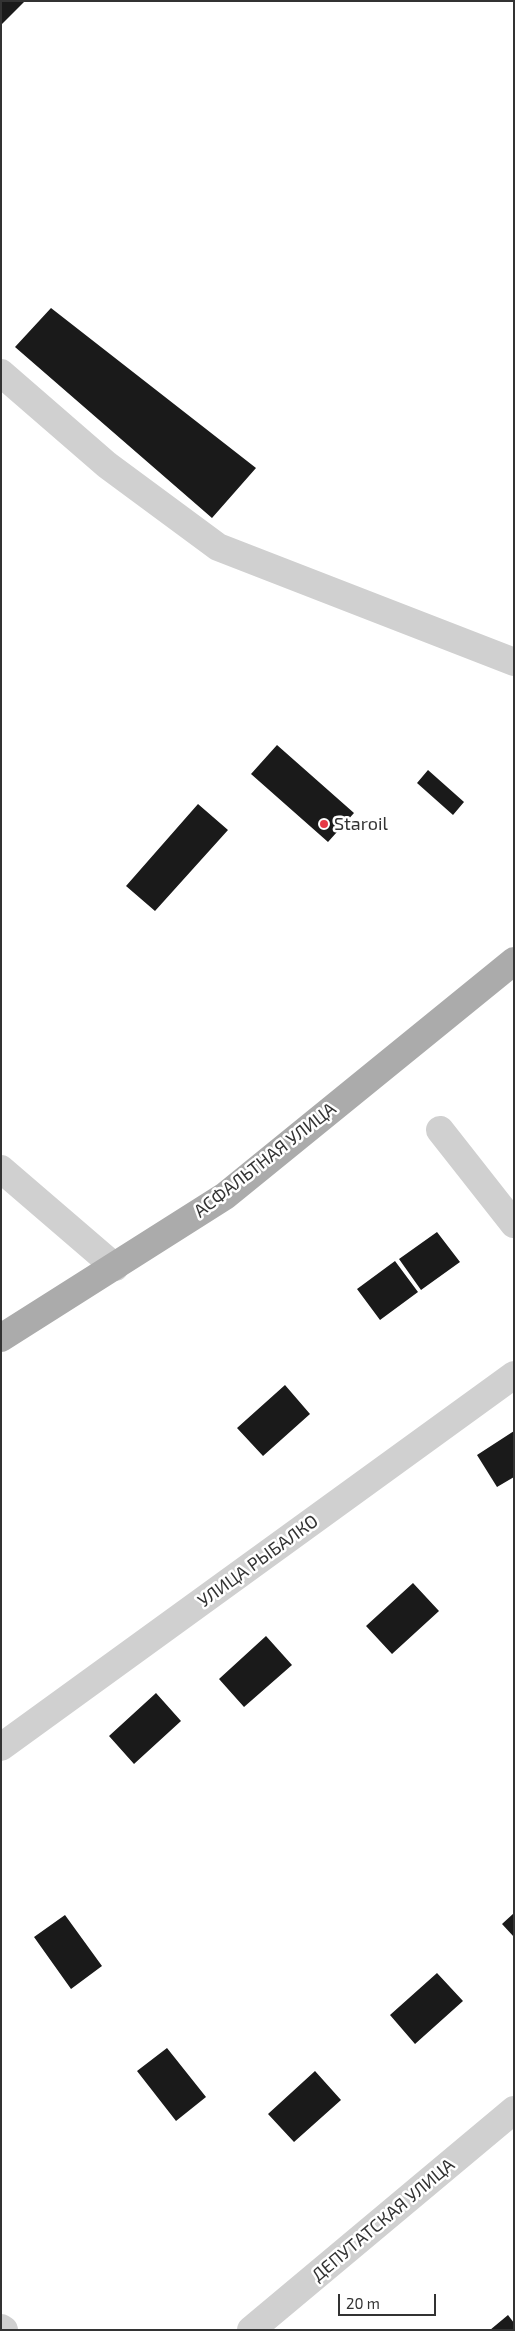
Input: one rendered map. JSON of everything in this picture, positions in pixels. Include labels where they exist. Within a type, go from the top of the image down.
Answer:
[{"type":"main road","name":"АСФАЛЬТНАЯ УЛИЦА","points":[[1,1338],[226,1196],[514,961]]},
{"type":"street","points":[[1,373],[107,465],[218,547],[514,662]]},
{"type":"street","points":[[440,1130],[514,1224]]},
{"type":"street","points":[[1,1169],[115,1267]]},
{"type":"street","name":"УЛИЦА РЫБАЛКО","points":[[1,1747],[514,1375]]},
{"type":"street","name":"ДЕПУТАТСКАЯ УЛИЦА","points":[[251,2330],[514,2110]]},
{"type":"building","points":[[1,1],[25,1],[1,25]]},
{"type":"building","points":[[51,308],[256,468],[212,518],[15,347]]},
{"type":"building","points":[[277,745],[354,813],[328,842],[251,774]]},
{"type":"building","points":[[428,770],[464,802],[453,815],[417,783]]},
{"type":"building","points":[[198,804],[228,830],[155,911],[126,886]]},
{"type":"building","points":[[437,1232],[460,1262],[421,1290],[399,1259]]},
{"type":"building","points":[[395,1261],[418,1292],[380,1320],[357,1289]]},
{"type":"building","points":[[285,1385],[310,1414],[263,1456],[237,1428]]},
{"type":"building","points":[[514,1431],[514,1477],[497,1487],[477,1455]]},
{"type":"building","points":[[413,1583],[439,1611],[392,1654],[366,1626]]},
{"type":"building","points":[[266,1636],[292,1665],[244,1707],[219,1679]]},
{"type":"building","points":[[156,1693],[181,1721],[134,1764],[109,1736]]},
{"type":"building","points":[[514,1913],[514,1937],[502,1924]]},
{"type":"building","points":[[65,1915],[102,1966],[71,1989],[34,1937]]},
{"type":"building","points":[[437,1973],[463,2001],[415,2044],[390,2015]]},
{"type":"building","points":[[167,2048],[206,2097],[176,2121],[137,2071]]},
{"type":"building","points":[[315,2071],[341,2100],[294,2142],[268,2114]]},
{"type":"building","points":[[508,2315],[514,2323],[514,2330],[490,2330]]},
{"type":"place","name":"Staroil","points":[[324,824]]}]
